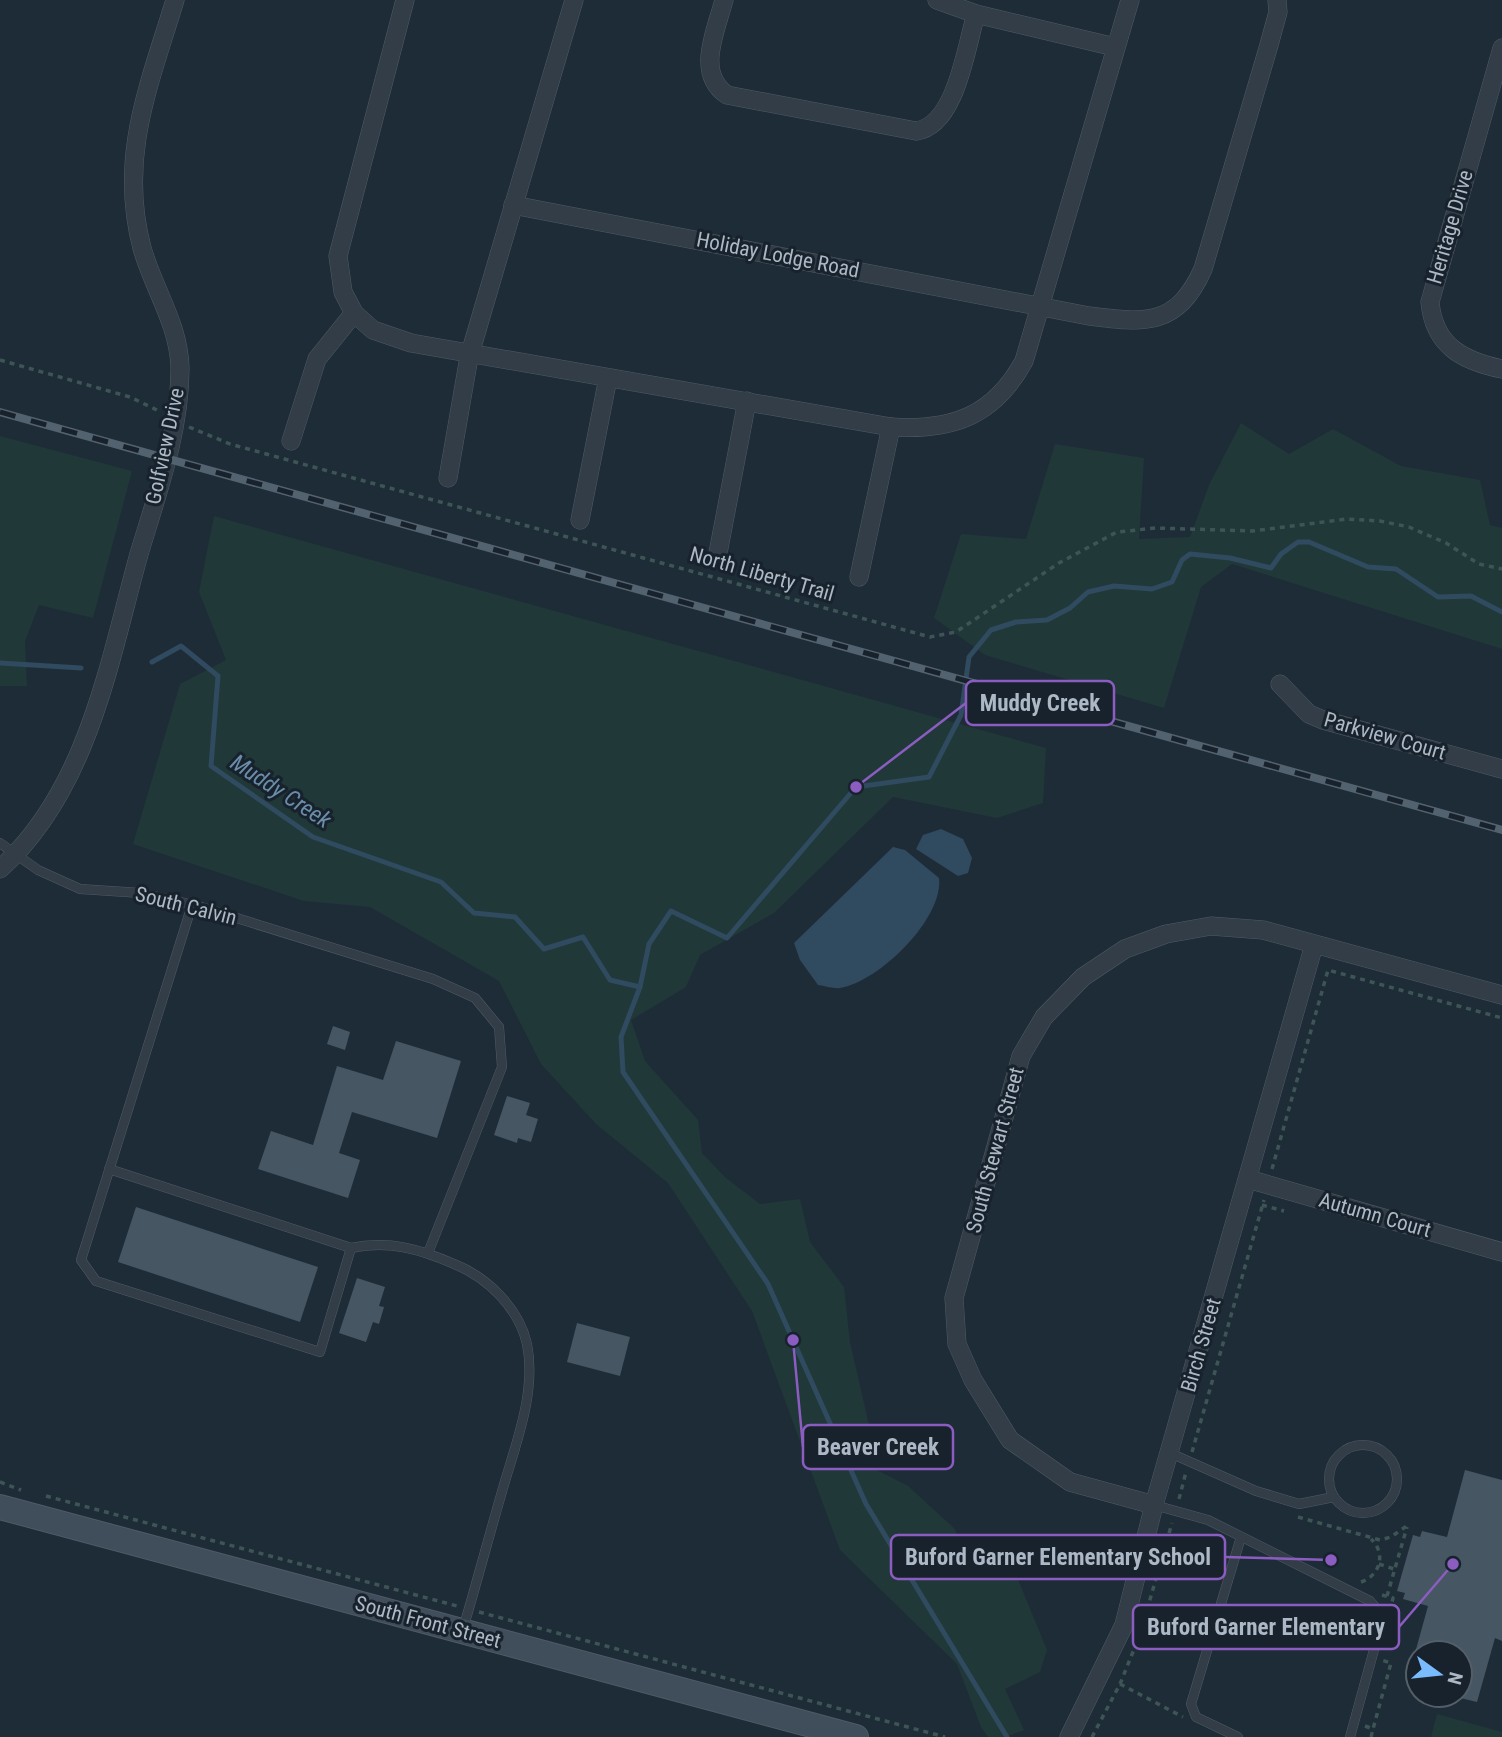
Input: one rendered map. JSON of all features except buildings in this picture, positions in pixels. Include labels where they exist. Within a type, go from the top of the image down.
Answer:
[{"type":"street","name":"Golfview Drive","points":[[0,869],[15,856],[45,816],[90,727],[180,399],[180,363],[171,323],[145,257],[132,194],[132,158],[140,117],[175,0]]},
{"type":"street","points":[[405,0],[338,256],[343,292],[354,313],[373,330],[389,337],[891,427],[942,426],[961,421],[995,400],[1024,361],[1130,0]]},
{"type":"street","points":[[448,478],[472,352],[573,0]]},
{"type":"street","points":[[724,0],[709,57],[712,80],[727,95],[916,131],[934,125],[946,110],[976,14]]},
{"type":"street","points":[[937,0],[976,14],[1115,47]]},
{"type":"street","name":"Holiday Lodge Road","points":[[513,205],[1089,316],[1140,320],[1175,309],[1192,293],[1203,270],[1269,45],[1278,12],[1277,0]]},
{"type":"street","name":"Heritage Drive","points":[[1502,48],[1430,302],[1436,331],[1452,351],[1477,364],[1502,369]]},
{"type":"street","points":[[290,441],[317,359],[354,313]]},
{"type":"street","points":[[580,520],[608,378]]},
{"type":"street","points":[[719,553],[747,401]]},
{"type":"street","points":[[859,577],[891,427]]},
{"type":"street","name":"Parkview Court","points":[[1280,684],[1310,714],[1323,720],[1502,769]]},
{"type":"street","name":"South Stewart Street","points":[[1154,1504],[1070,1482],[1010,1440],[973,1380],[957,1345],[954,1298],[1021,1056],[1044,1017],[1083,977],[1125,949],[1166,934],[1211,926],[1263,930],[1502,995]]},
{"type":"street","name":"Birch Street","points":[[1069,1737],[1124,1625],[1154,1504],[1314,945]]},
{"type":"street","name":"Autumn Court","points":[[1248,1179],[1502,1251]]},
{"type":"street","name":"South Front Street","points":[[0,1507],[470,1621],[796,1729],[856,1737]]},
{"type":"lane","name":"South Calvin","points":[[0,843],[15,856],[57,881],[80,889],[141,893],[192,905],[433,979],[475,998],[499,1027],[502,1067],[428,1253]]},
{"type":"lane","points":[[192,905],[81,1260],[96,1281],[320,1352],[351,1248]]},
{"type":"lane","points":[[109,1169],[351,1248],[376,1242],[428,1253],[470,1270],[498,1293],[515,1314],[527,1343],[529,1374],[524,1413],[470,1621]]},
{"type":"lane","points":[[1170,1453],[1255,1491],[1299,1504],[1334,1497],[1352,1511],[1374,1512],[1392,1497],[1397,1475],[1394,1464],[1379,1449],[1368,1445],[1347,1449],[1332,1465],[1330,1486],[1334,1497]]},
{"type":"lane","points":[[1154,1504],[1184,1511],[1241,1536],[1370,1601],[1380,1614],[1380,1628],[1350,1737]]},
{"type":"lane","points":[[1238,1737],[1196,1717],[1191,1704],[1241,1536]]},
{"type":"path","name":"North Liberty Trail","points":[[0,360],[130,397],[230,444],[930,637],[943,637],[956,632],[1059,564],[1117,532],[1156,528],[1253,531],[1347,519],[1381,521],[1409,527],[1446,543],[1479,564],[1502,569]]},
{"type":"path","points":[[1283,1211],[1262,1205],[1328,970],[1502,1018]]},
{"type":"path","points":[[0,1482],[27,1491]]},
{"type":"path","points":[[36,1493],[458,1606]]},
{"type":"path","points":[[1387,1596],[1408,1525]]},
{"type":"path","points":[[1358,1583],[1372,1577],[1379,1564],[1379,1549],[1369,1537]]},
{"type":"path","points":[[1379,1564],[1395,1569]]},
{"type":"path","points":[[470,1621],[945,1737]]},
{"type":"path","points":[[1120,1684],[1189,1720]]},
{"type":"path","points":[[1371,1737],[1373,1728]]},
{"type":"green space","points":[[1241,423],[1289,454],[1333,429],[1401,466],[1480,480],[1490,525],[1502,528],[1502,649],[1232,564],[1201,587],[1164,708],[985,655],[934,618],[961,534],[1026,539],[1055,444],[1144,458],[1139,539],[1190,537],[1209,485]]},
{"type":"green space","points":[[0,436],[132,471],[93,618],[39,605],[25,641],[27,686],[0,686]]},
{"type":"green space","points":[[214,516],[1046,748],[1043,803],[997,818],[893,797],[774,913],[700,955],[686,987],[631,1020],[645,1061],[698,1120],[702,1153],[726,1178],[760,1204],[800,1199],[810,1242],[844,1287],[850,1342],[869,1425],[871,1467],[908,1486],[955,1529],[967,1561],[1015,1572],[1047,1650],[1040,1672],[1005,1689],[1024,1730],[1005,1737],[988,1737],[981,1727],[957,1664],[840,1550],[752,1311],[668,1183],[596,1124],[541,1064],[499,981],[370,907],[304,901],[133,844],[180,684],[226,660],[199,592]]},
{"type":"green space","points":[[1437,1714],[1502,1732],[1502,1737],[1431,1737]]},
{"type":"water","points":[[941,829],[963,839],[972,858],[968,873],[958,876],[916,849],[923,835]]},
{"type":"water","points":[[893,847],[905,850],[939,878],[938,894],[931,911],[906,946],[873,974],[840,988],[818,985],[800,960],[794,943]]},
{"type":"waterway","name":"Muddy Creek","points":[[152,662],[181,646],[218,676],[211,766],[313,837],[441,882],[474,913],[515,917],[544,949],[583,937],[610,980],[640,987],[649,944],[671,911],[727,938],[856,787],[929,777],[961,715],[969,657],[991,630],[1016,622],[1047,620],[1070,608],[1088,592],[1114,586],[1152,589],[1172,582],[1182,560],[1190,554],[1230,558],[1271,568],[1281,554],[1298,542],[1309,542],[1368,567],[1396,569],[1438,597],[1471,596],[1502,612]]},
{"type":"waterway","name":"Muddy Creek","points":[[0,663],[81,668]]},
{"type":"waterway","points":[[640,987],[621,1037],[623,1072],[768,1284],[866,1504],[1007,1737]]},
{"type":"railway","points":[[0,412],[1502,830]]},
{"type":"place","name":"Muddy Creek","points":[[856,787]]},
{"type":"place","name":"Beaver Creek","points":[[793,1340]]},
{"type":"place","name":"Buford Garner Elementary School","points":[[1331,1560]]},
{"type":"place","name":"Buford Garner Elementary","points":[[1453,1564]]}]
